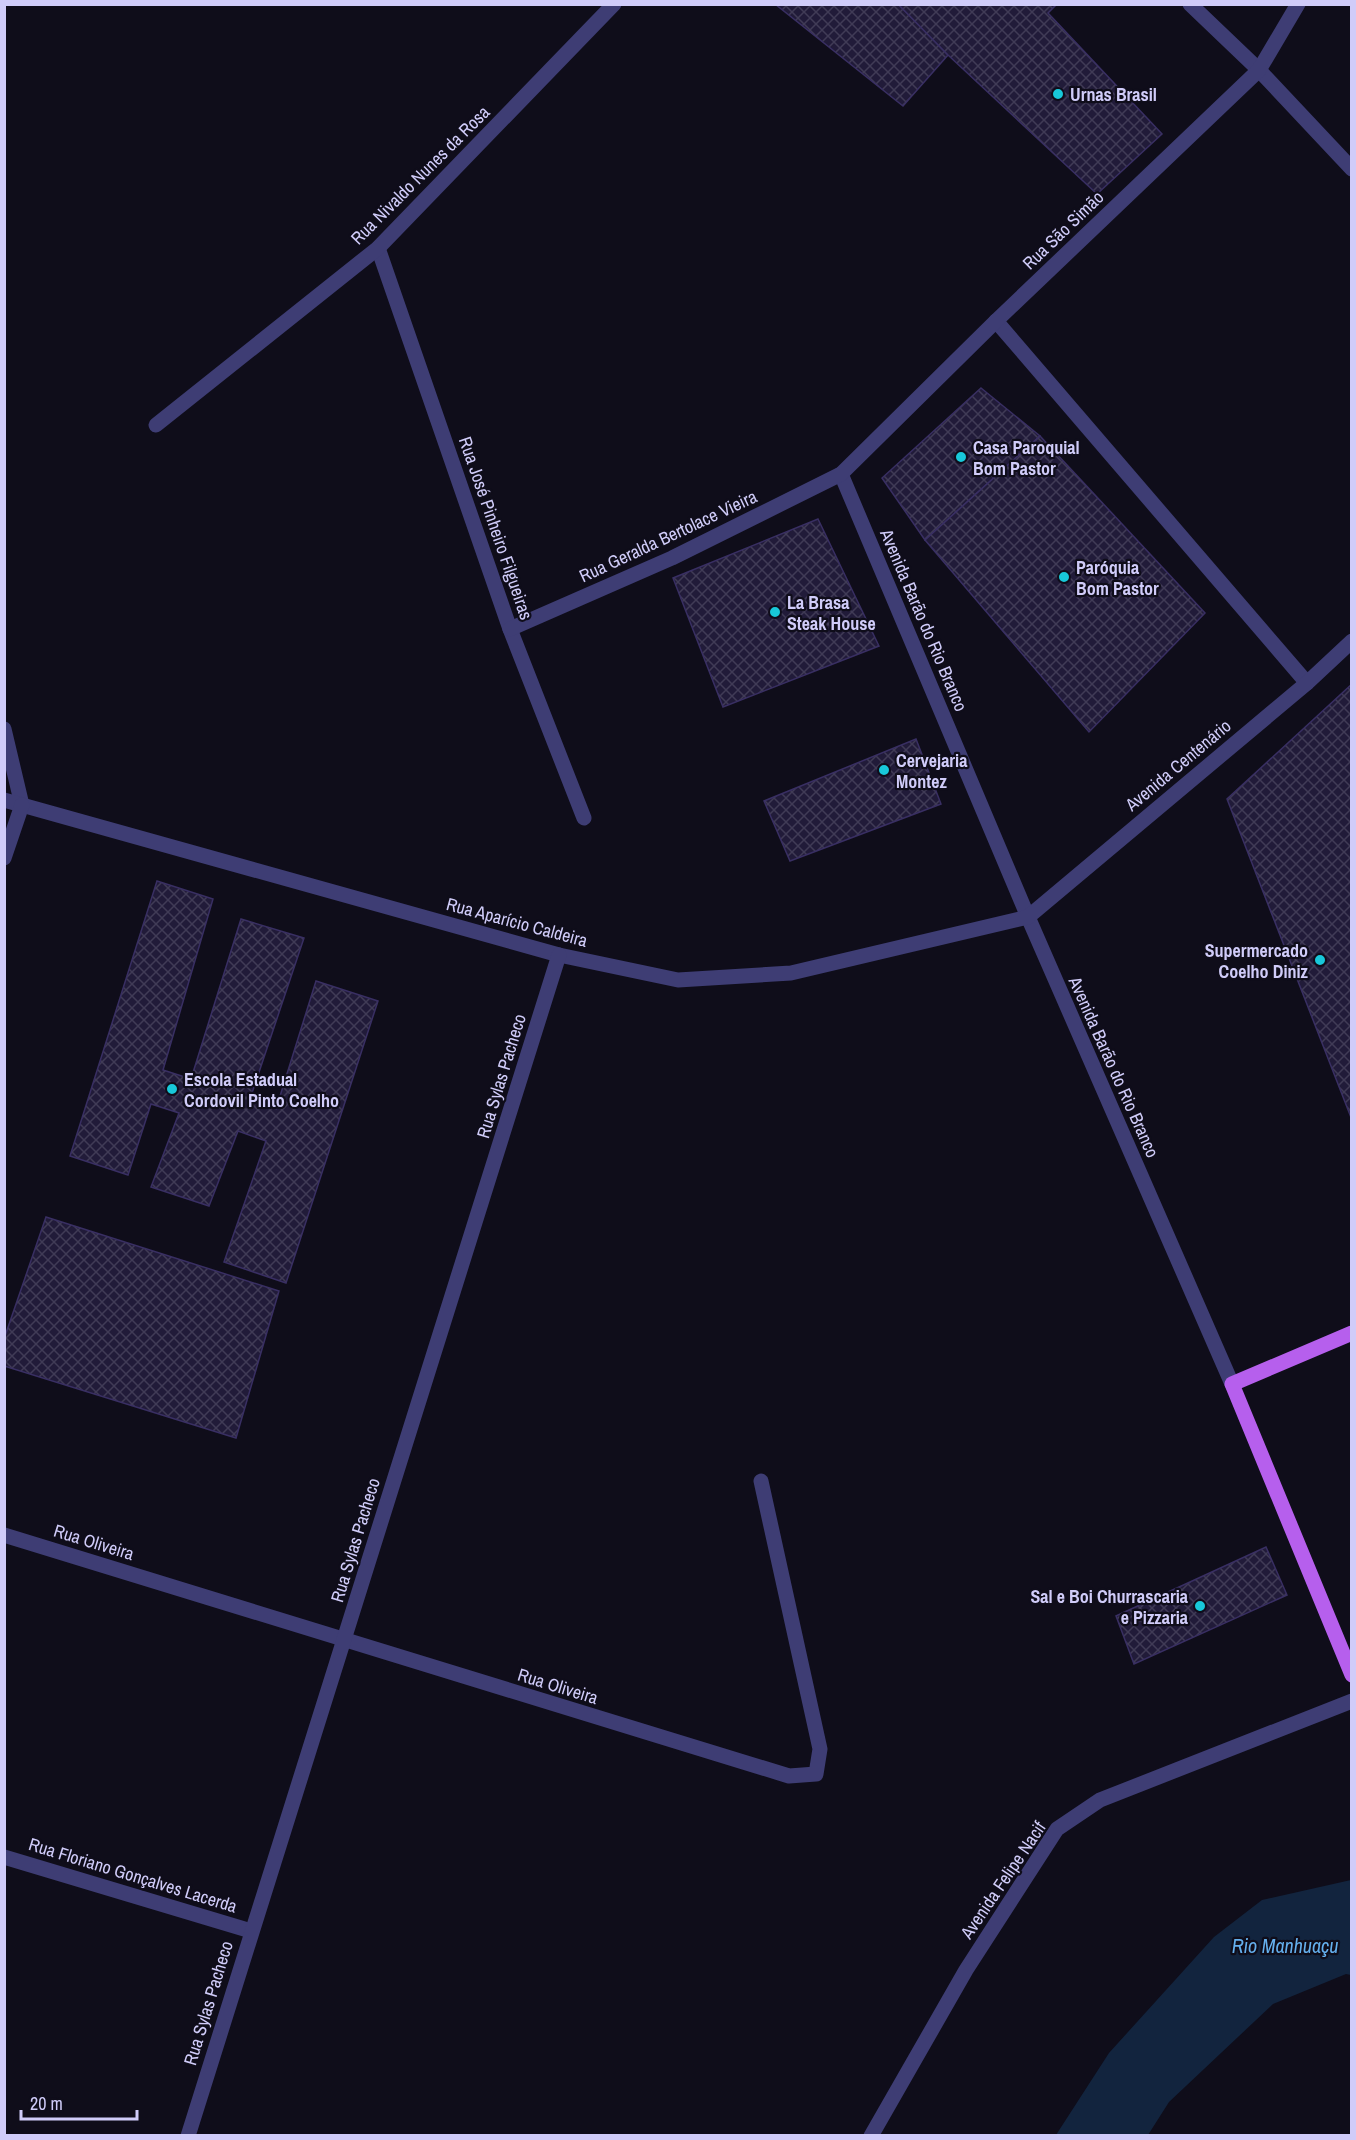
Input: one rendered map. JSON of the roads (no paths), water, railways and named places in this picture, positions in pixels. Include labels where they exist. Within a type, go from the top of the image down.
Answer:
[{"type":"main road","points":[[1232,1384],[1352,1333]]},
{"type":"main road","name":"Avenida Barão do Rio Branco","points":[[1232,1384],[1352,1675]]},
{"type":"street","name":"Rua Nivaldo Nunes da Rosa","points":[[156,425],[378,249],[614,4]]},
{"type":"street","points":[[1190,4],[1259,70],[1352,169]]},
{"type":"street","name":"Rua São Simão","points":[[842,474],[996,321],[1259,70],[1298,4]]},
{"type":"street","name":"Rua José Pinheiro Filgueiras","points":[[378,249],[510,629],[584,818]]},
{"type":"street","points":[[996,321],[1306,683]]},
{"type":"street","name":"Rua Geralda Bertolace Vieira","points":[[510,629],[672,558],[842,474]]},
{"type":"street","name":"Avenida Barão do Rio Branco","points":[[842,474],[1028,917],[1232,1384]]},
{"type":"street","name":"Avenida Centenário","points":[[1028,917],[1306,683],[1352,641]]},
{"type":"street","points":[[4,729],[22,805],[4,858]]},
{"type":"street","name":"Rua Aparício Caldeira","points":[[4,800],[559,955],[678,980],[791,973],[1028,917]]},
{"type":"street","name":"Rua Sylas Pacheco","points":[[188,2136],[559,955]]},
{"type":"street","name":"Rua Oliveira","points":[[4,1535],[789,1776],[816,1774],[820,1749],[761,1481]]},
{"type":"street","name":"Avenida Felipe Nacif","points":[[871,2136],[966,1970],[1057,1829],[1100,1800],[1352,1701]]},
{"type":"street","name":"Rua Floriano Gonçalves Lacerda","points":[[4,1857],[251,1931]]},
{"type":"water","name":"Rio Manhuaçu","points":[[1351,1880],[1351,1975],[1346,1974],[1273,2004],[1169,2102],[1148,2135],[1056,2135],[1109,2053],[1214,1937],[1262,1900]]},
{"type":"place","name":"Urnas Brasil","points":[[1058,94]]},
{"type":"place","name":"Casa Paroquial Bom Pastor","points":[[961,457]]},
{"type":"place","name":"Paróquia Bom Pastor","points":[[1064,577]]},
{"type":"place","name":"La Brasa Steak House","points":[[775,612]]},
{"type":"place","name":"Cervejaria Montez","points":[[884,770]]},
{"type":"place","name":"Supermercado Coelho Diniz","points":[[1320,960]]},
{"type":"place","name":"Escola Estadual Cordovil Pinto Coelho","points":[[172,1089]]},
{"type":"place","name":"Sal e Boi Churrascaria e Pizzaria","points":[[1200,1606]]}]
